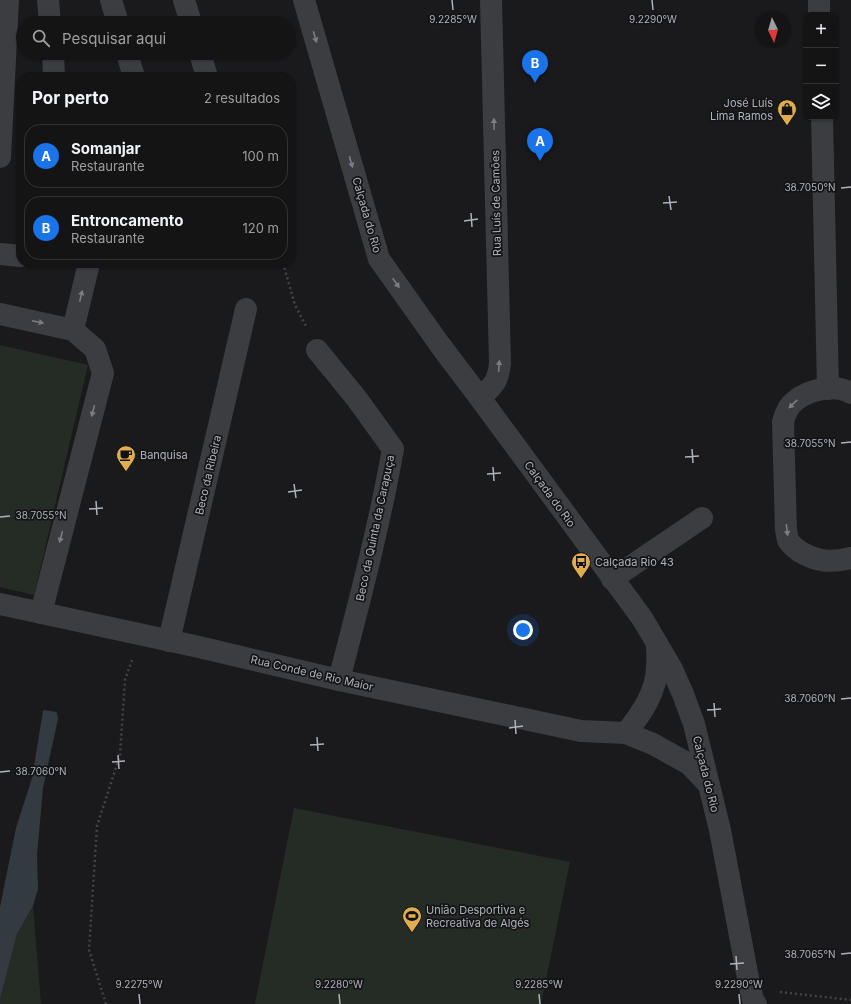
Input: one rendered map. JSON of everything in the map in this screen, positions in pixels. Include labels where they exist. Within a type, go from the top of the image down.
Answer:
[{"type":"street","points":[[0,158],[8,0]]},
{"type":"street","points":[[48,0],[49,16]]},
{"type":"street","points":[[112,0],[116,16]]},
{"type":"street","points":[[184,0],[188,16]]},
{"type":"street","name":"Calçada do Rio","points":[[304,0],[379,259],[440,345],[642,618],[684,694],[694,724],[720,830],[748,978],[753,1000],[756,1004]]},
{"type":"street","name":"Rua Luís de Camões","points":[[480,398],[493,386],[499,376],[500,363],[491,0]]},
{"type":"street","points":[[819,0],[819,12]]},
{"type":"street","points":[[53,60],[54,72]]},
{"type":"street","points":[[129,60],[133,72]]},
{"type":"street","points":[[202,60],[206,72]]},
{"type":"street","points":[[822,120],[828,389]]},
{"type":"street","points":[[0,254],[16,256]]},
{"type":"street","points":[[73,330],[84,268]]},
{"type":"street","name":"Beco da Ribeira","points":[[169,641],[246,309]]},
{"type":"street","points":[[0,314],[73,330],[95,349],[103,373],[41,613]]},
{"type":"street","name":"Beco da Quinta da Carapuça","points":[[318,350],[357,399],[393,449],[385,492],[339,680]]},
{"type":"street","points":[[851,393],[845,390],[828,389],[812,392],[794,401],[786,412],[783,422],[786,530],[788,540],[794,547],[805,555],[819,561],[838,561],[851,558]]},
{"type":"street","points":[[612,579],[702,518]]},
{"type":"street","name":"Rua Conde de Rio Maior","points":[[0,604],[339,680],[581,731],[626,733],[653,744],[689,764],[709,785]]},
{"type":"street","points":[[626,733],[649,700],[658,668],[657,644]]},
{"type":"path","points":[[284,268],[295,305],[318,350]]},
{"type":"path","points":[[106,1004],[89,950],[97,826],[120,755],[125,680],[140,635]]},
{"type":"path","points":[[780,992],[851,1000]]},
{"type":"shaded area","points":[[0,345],[88,365],[34,595],[0,587]]},
{"type":"shaded area","points":[[44,710],[56,712],[58,719],[43,788],[37,855],[38,889],[33,906],[17,934],[0,999],[0,907],[16,828],[32,778]]},
{"type":"shaded area","name":"União Desportiva e Recreativa de Algés","points":[[294,808],[570,862],[541,1004],[255,1004]]},
{"type":"shaded area","points":[[33,906],[41,1004],[0,1004],[17,934]]},
{"type":"place","name":"Entroncamento","points":[[535,83]]},
{"type":"place","name":"José Luís Lima Ramos","points":[[787,126]]},
{"type":"place","name":"Somanjar","points":[[540,161]]},
{"type":"place","name":"Banquisa","points":[[126,472]]},
{"type":"place","name":"Calçada Rio 43","points":[[581,579]]},
{"type":"place","name":"União Desportiva e Recreativa de Algés","points":[[412,933]]}]
